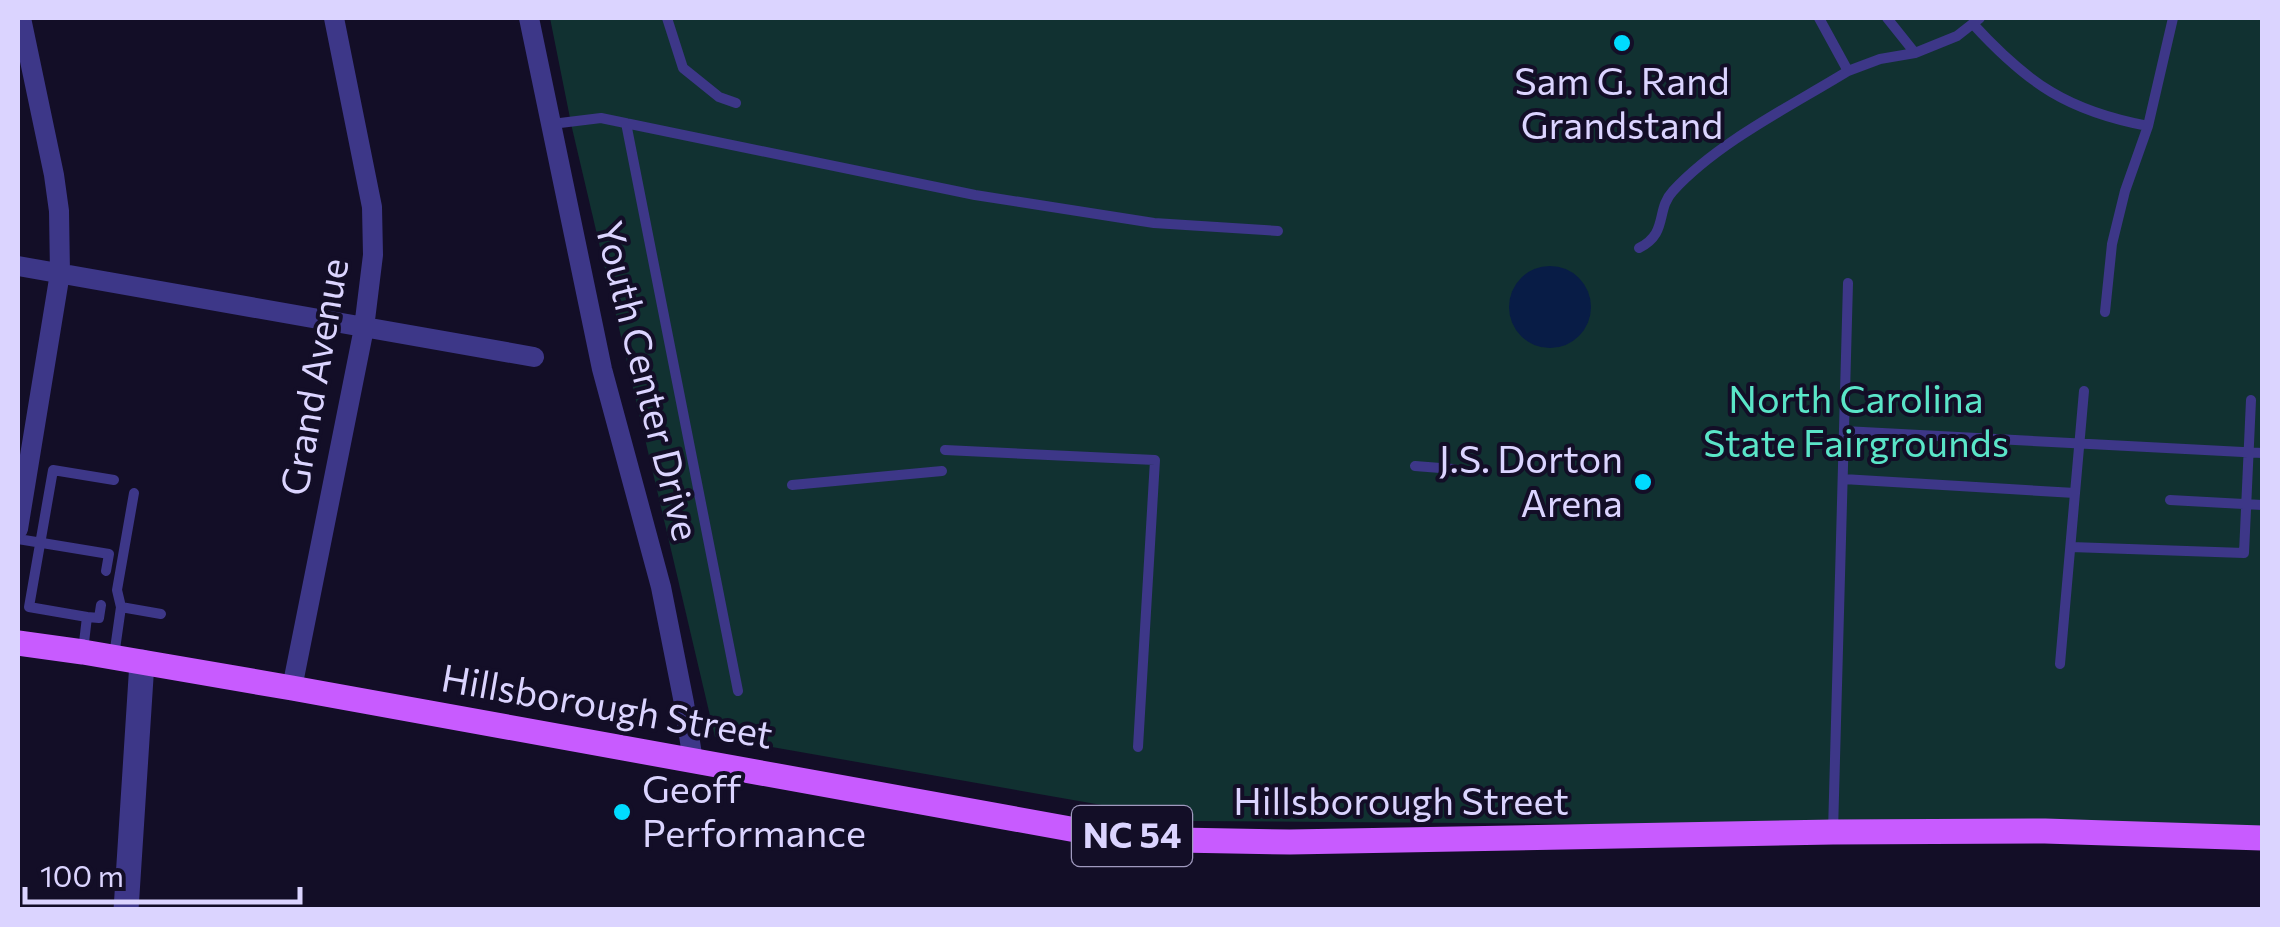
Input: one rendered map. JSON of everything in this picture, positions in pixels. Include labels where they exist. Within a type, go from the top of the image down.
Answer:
[{"type":"main road","name":"Hillsborough Street","points":[[18,644],[292,688],[1098,834],[1290,842],[2045,831],[2262,838]]},
{"type":"street","points":[[18,529],[60,273],[54,175],[21,18]]},
{"type":"street","name":"Grand Avenue","points":[[292,688],[364,328],[373,255],[372,207],[334,18]]},
{"type":"street","name":"Youth Center Drive","points":[[529,18],[602,369],[661,587],[692,761]]},
{"type":"street","points":[[18,266],[534,357]]},
{"type":"street","points":[[126,910],[142,662]]},
{"type":"lane","points":[[668,18],[682,68],[720,97],[736,104]]},
{"type":"lane","points":[[1819,18],[1848,71]]},
{"type":"lane","points":[[1888,18],[1915,53]]},
{"type":"lane","points":[[2105,312],[2112,244],[2125,191],[2148,126],[2172,18]]},
{"type":"lane","points":[[1639,248],[1648,244],[1660,227],[1665,200],[1704,162],[1848,71],[1880,59],[1915,53],[1957,36],[1976,21],[2002,55],[2044,88],[2088,112],[2148,126]]},
{"type":"lane","points":[[552,124],[601,118],[975,194],[1154,223],[1278,231]]},
{"type":"lane","points":[[626,123],[738,690]]},
{"type":"lane","points":[[1833,832],[1848,283]]},
{"type":"lane","points":[[2060,664],[2084,390]]},
{"type":"lane","points":[[2071,547],[2244,552],[2246,503],[2256,453],[2252,400]]},
{"type":"lane","points":[[1844,430],[2256,453]]},
{"type":"lane","points":[[944,450],[1155,460],[1138,747]]},
{"type":"lane","points":[[28,466],[114,480]]},
{"type":"lane","points":[[1415,466],[1453,468]]},
{"type":"lane","points":[[53,470],[29,607],[99,618],[101,605]]},
{"type":"lane","points":[[792,485],[942,471]]},
{"type":"lane","points":[[1842,479],[2076,493]]},
{"type":"lane","points":[[114,658],[122,607],[117,590],[134,493]]},
{"type":"lane","points":[[2170,500],[2262,504]]},
{"type":"lane","points":[[18,539],[109,554],[106,571]]},
{"type":"lane","points":[[67,565],[69,548]]},
{"type":"lane","points":[[92,568],[94,552]]},
{"type":"lane","points":[[18,596],[30,598]]},
{"type":"lane","points":[[60,612],[62,599]]},
{"type":"lane","points":[[83,652],[86,602]]},
{"type":"lane","points":[[122,607],[162,614]]},
{"type":"green space","name":"North Carolina State Fairgrounds","points":[[550,18],[2262,18],[2262,829],[1193,821],[715,737],[572,128]]},
{"type":"water","points":[[1550,266],[1566,269],[1579,278],[1588,291],[1588,323],[1579,336],[1566,345],[1550,348],[1534,345],[1521,336],[1512,323],[1509,307],[1512,291],[1521,278],[1534,269]]},
{"type":"place","name":"Sam G. Rand Grandstand","points":[[1622,43]]},
{"type":"place","name":"J.S. Dorton Arena","points":[[1643,482]]},
{"type":"place","name":"Geoff Performance","points":[[622,812]]}]
